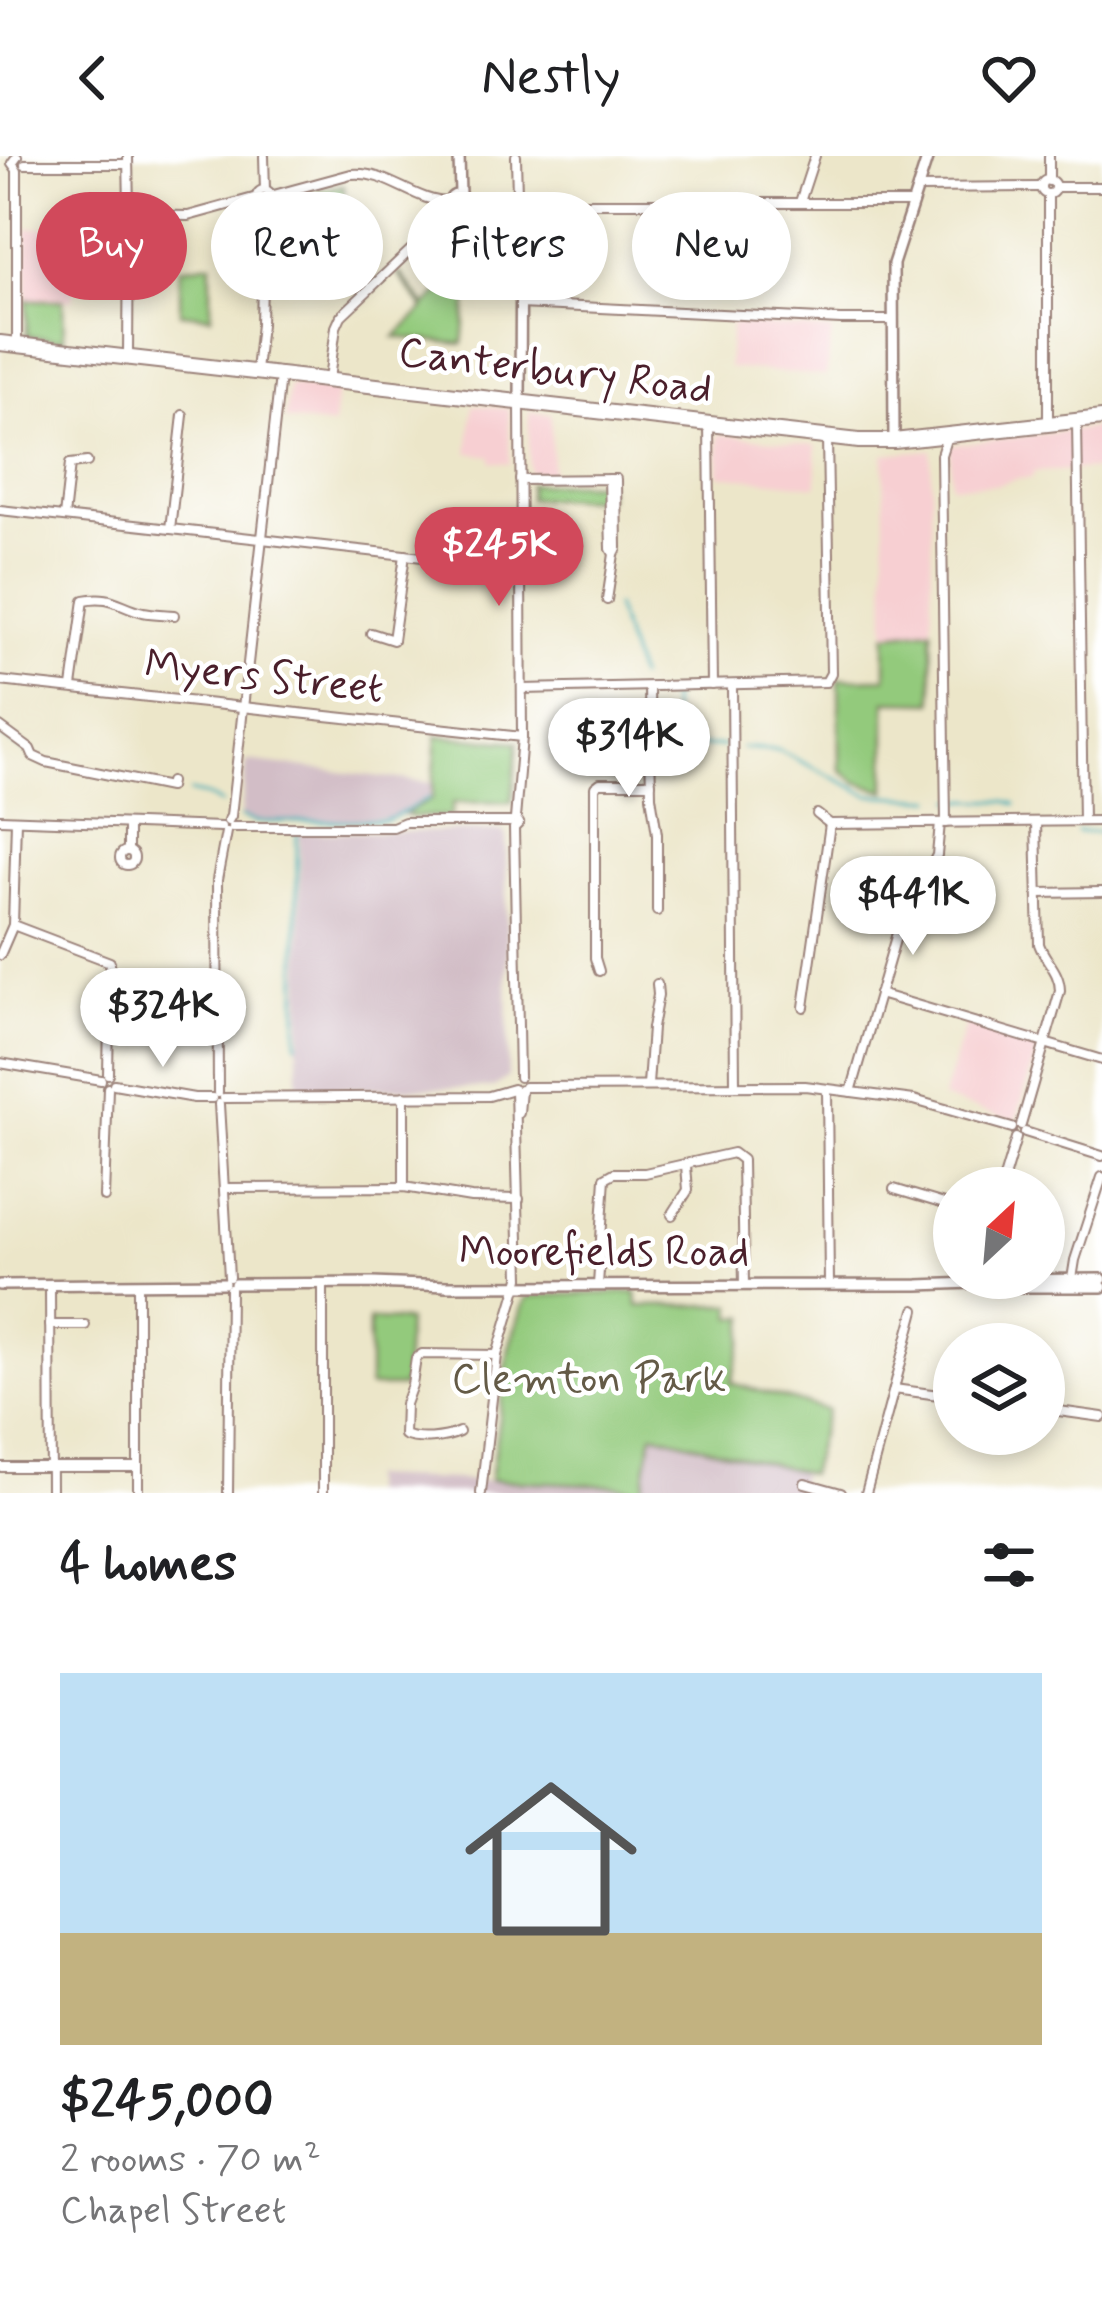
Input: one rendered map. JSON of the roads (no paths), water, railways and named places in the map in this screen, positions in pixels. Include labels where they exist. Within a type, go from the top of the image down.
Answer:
[{"type":"highway","name":"Canterbury Road","points":[[0,343],[827,437],[893,441],[1102,418]]},
{"type":"main road","points":[[457,192],[459,156]]},
{"type":"main road","points":[[893,441],[895,254],[928,156]]},
{"type":"main road","points":[[520,300],[520,402]]},
{"type":"main road","name":"Moorefields Road","points":[[0,1285],[933,1282]]},
{"type":"main road","name":"Moorefields Road","points":[[1065,1283],[1102,1283]]},
{"type":"street","points":[[264,192],[265,156]]},
{"type":"street","points":[[364,156],[364,173]]},
{"type":"street","points":[[517,156],[519,192]]},
{"type":"street","points":[[800,202],[815,156]]},
{"type":"street","points":[[1048,423],[1049,156]]},
{"type":"street","points":[[17,345],[19,162],[128,160],[130,192]]},
{"type":"street","points":[[283,192],[364,173],[410,192]]},
{"type":"street","points":[[917,188],[1102,188]]},
{"type":"street","points":[[608,202],[913,203]]},
{"type":"street","points":[[329,379],[338,321],[407,254]]},
{"type":"street","points":[[128,357],[129,300]]},
{"type":"street","points":[[256,371],[262,300]]},
{"type":"street","points":[[520,304],[892,320]]},
{"type":"street","points":[[228,1493],[230,1283],[218,1098],[217,880],[243,706],[280,374]]},
{"type":"street","points":[[481,1493],[497,1355],[518,1285],[513,823],[522,737],[520,402]]},
{"type":"street","points":[[170,529],[183,415]]},
{"type":"street","points":[[1077,420],[1083,820]]},
{"type":"street","points":[[709,423],[712,685]]},
{"type":"street","points":[[522,689],[818,684],[828,680],[827,437]]},
{"type":"street","points":[[851,1092],[898,933],[937,855],[943,823],[940,437]]},
{"type":"street","points":[[64,517],[70,464],[87,462]]},
{"type":"street","points":[[520,480],[613,479],[614,554],[607,600]]},
{"type":"street","points":[[0,511],[520,568]]},
{"type":"street","points":[[371,632],[393,640],[405,555]]},
{"type":"street","points":[[72,687],[81,596],[174,615]]},
{"type":"street","name":"Myers Street","points":[[0,681],[522,737]]},
{"type":"street","points":[[732,685],[735,1085]]},
{"type":"street","points":[[649,687],[658,911]]},
{"type":"street","points":[[0,728],[46,762],[170,787],[170,782]]},
{"type":"street","points":[[598,971],[595,788],[651,783]]},
{"type":"street","points":[[818,814],[830,824],[1102,820]]},
{"type":"street","points":[[0,819],[227,827],[513,823]]},
{"type":"street","points":[[0,955],[14,925],[16,820]]},
{"type":"street","points":[[1007,1167],[1060,991],[1060,978],[1039,944],[1036,822]]},
{"type":"street","points":[[804,1007],[830,824]]},
{"type":"street","points":[[128,825],[128,851]]},
{"type":"street","points":[[1037,893],[1102,892]]},
{"type":"street","points":[[910,907],[946,925]]},
{"type":"street","points":[[14,925],[110,962],[104,1197]]},
{"type":"street","points":[[648,1085],[657,984]]},
{"type":"street","points":[[879,994],[1102,1060]]},
{"type":"street","points":[[0,1063],[194,1098],[499,1094],[510,1096],[517,1125]]},
{"type":"street","points":[[499,1094],[517,1086]]},
{"type":"street","points":[[514,1108],[517,1086]]},
{"type":"street","points":[[482,1095],[517,1086],[806,1086],[914,1100],[1102,1156]]},
{"type":"street","points":[[827,1089],[829,1285]]},
{"type":"street","points":[[404,1096],[404,1187]]},
{"type":"street","points":[[598,1285],[605,1178],[614,1173],[686,1166],[727,1154],[741,1158],[744,1285]]},
{"type":"street","points":[[672,1215],[688,1190],[686,1166]]},
{"type":"street","points":[[1072,1283],[1102,1178]]},
{"type":"street","points":[[225,1188],[404,1187],[471,1198],[519,1199]]},
{"type":"street","points":[[894,1189],[933,1201]]},
{"type":"street","points":[[322,1493],[323,1283]]},
{"type":"street","points":[[50,1285],[51,1493]]},
{"type":"street","points":[[138,1286],[138,1493]]},
{"type":"street","points":[[866,1493],[915,1310]]},
{"type":"street","points":[[50,1325],[85,1325]]},
{"type":"street","points":[[459,1432],[447,1437],[404,1435],[404,1404],[416,1358],[422,1354],[497,1355]]},
{"type":"street","points":[[894,1389],[933,1394]]},
{"type":"street","points":[[1065,1412],[1102,1417]]},
{"type":"street","points":[[0,1467],[138,1467]]},
{"type":"street","points":[[806,1483],[841,1493]]},
{"type":"waterway","points":[[615,606],[638,677]]},
{"type":"waterway","points":[[671,696],[672,726],[678,741],[723,746]]},
{"type":"waterway","points":[[0,734],[26,751]]},
{"type":"waterway","points":[[658,747],[680,747]]},
{"type":"waterway","points":[[556,751],[643,748]]},
{"type":"waterway","points":[[742,748],[778,750],[869,795],[934,799]]},
{"type":"waterway","points":[[190,792],[221,804]]},
{"type":"waterway","points":[[241,817],[256,822],[384,820],[429,798]]},
{"type":"waterway","points":[[953,800],[1016,804]]},
{"type":"waterway","points":[[1077,832],[1102,832]]},
{"type":"waterway","points":[[297,834],[297,1043]]},
{"type":"park label","name":"Clemton Park","points":[[589,1380]]}]
